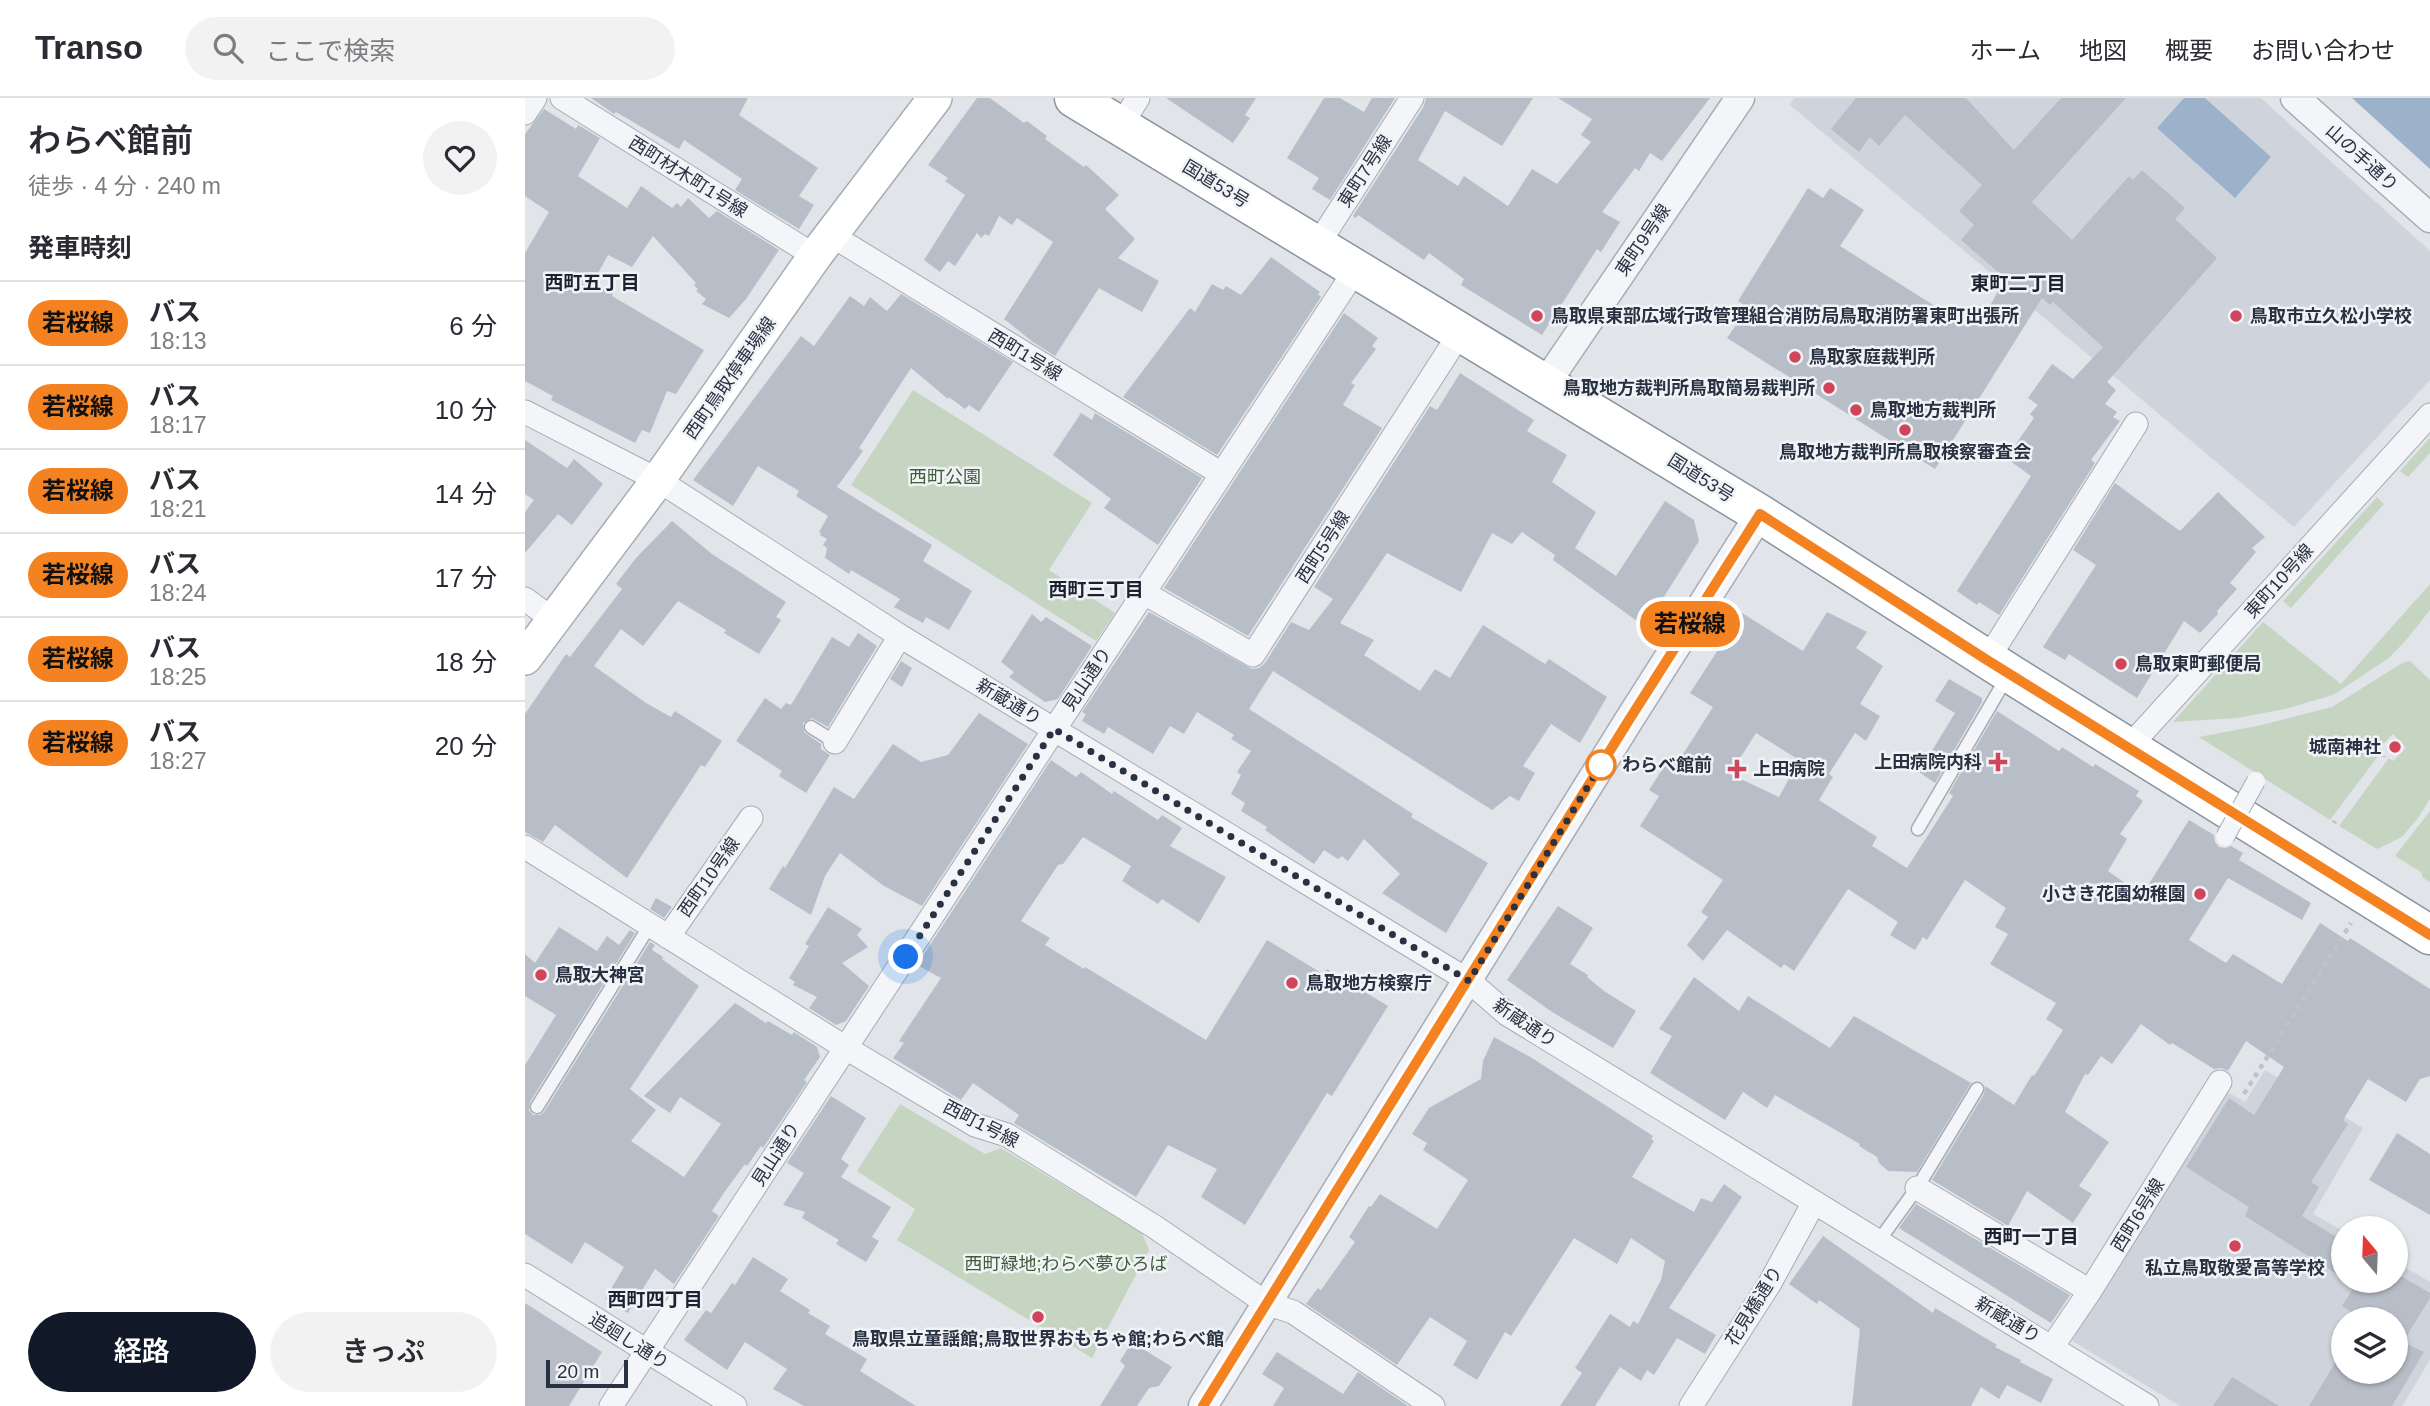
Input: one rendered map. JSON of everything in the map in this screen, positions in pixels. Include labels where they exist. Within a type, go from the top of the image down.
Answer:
[{"type":"highway","name":"国道53号","points":[[1074,98],[1129,113],[1356,269],[1760,514],[2128,748],[2430,935]]},
{"type":"main road","name":"西町鳥取停車場線","points":[[525,658],[658,480],[823,246],[935,98]]},
{"type":"street","points":[[525,113],[535,98]]},
{"type":"street","name":"西町材木町1号線","points":[[562,98],[823,246]]},
{"type":"street","name":"東町7号線","points":[[1318,244],[1412,98]]},
{"type":"street","name":"東町9号線","points":[[1546,383],[1740,98]]},
{"type":"street","name":"山の手通り","points":[[2295,98],[2430,218]]},
{"type":"street","name":"西町1号線","points":[[823,246],[1220,473]]},
{"type":"street","name":"見山通り","points":[[611,1406],[1356,269]]},
{"type":"street","name":"西町5号線","points":[[1144,593],[1253,655],[1460,333]]},
{"type":"street","name":"新蔵通り","points":[[525,412],[658,480],[900,636],[1469,981],[1507,1014],[1813,1204],[2147,1406]]},
{"type":"street","name":"東町10号線","points":[[2128,748],[2430,415]]},
{"type":"street","points":[[1998,666],[2136,424]]},
{"type":"street","points":[[1203,1406],[1760,514]]},
{"type":"street","points":[[525,599],[554,620]]},
{"type":"street","points":[[835,742],[900,636]]},
{"type":"street","points":[[2225,837],[2256,781]]},
{"type":"street","name":"西町10号線","points":[[659,931],[751,818]]},
{"type":"street","name":"西町1号線","points":[[525,847],[846,1048],[975,1125],[1007,1135],[1155,1227],[1266,1303],[1293,1312],[1433,1406]]},
{"type":"street","name":"西町6号線","points":[[2052,1347],[2221,1082]]},
{"type":"street","points":[[1917,1188],[2090,1291]]},
{"type":"street","name":"花見橋通り","points":[[1691,1406],[1770,1283],[1813,1204]]},
{"type":"street","name":"追廻し通り","points":[[525,1275],[735,1406]]},
{"type":"lane","points":[[1918,829],[1998,666]]},
{"type":"lane","points":[[811,727],[835,742]]},
{"type":"lane","points":[[537,1107],[659,931]]},
{"type":"lane","points":[[1878,1242],[1917,1188],[1977,1089]]},
{"type":"path","points":[[2221,1082],[2243,1097],[2353,919]]},
{"type":"shaded area","name":"鳥取市立久松小学校","points":[[1794,98],[2261,98],[2430,251],[2430,380],[2294,527],[1790,105]]},
{"type":"shaded area","name":"私立鳥取敬愛高等学校","points":[[2265,1070],[2363,1128],[2313,1214],[2331,1224],[2331,1293],[2408,1293],[2408,1269],[2430,1282],[2430,1360],[2402,1406],[2180,1406],[2069,1339],[2224,1090],[2245,1102]]},
{"type":"green space","name":"西町公園","points":[[913,390],[1092,503],[1049,570],[1115,613],[1096,641],[851,485]]},
{"type":"green space","points":[[2430,438],[2430,453],[2408,477],[2400,471]]},
{"type":"green space","points":[[2377,497],[2384,504],[2291,608],[2283,601]]},
{"type":"green space","points":[[2430,584],[2430,610],[2407,639],[2389,658],[2333,695],[2285,709],[2237,718],[2173,722],[2263,622],[2341,684]]},
{"type":"green space","points":[[2410,661],[2430,680],[2430,799],[2402,837],[2377,849],[2339,826],[2389,758],[2393,761],[2406,748],[2393,734],[2379,748],[2382,751],[2330,820],[2199,737],[2262,725],[2332,707],[2402,663]]},
{"type":"green space","points":[[2430,811],[2430,882],[2423,878],[2421,872],[2395,856]]},
{"type":"green space","name":"西町緑地;わらべ夢ひろば","points":[[900,1104],[985,1154],[1001,1148],[1142,1233],[1149,1250],[1092,1358],[897,1240],[915,1209],[857,1171]]},
{"type":"water","points":[[2184,98],[2205,98],[2271,157],[2235,198],[2157,128]]},
{"type":"water","points":[[2352,98],[2430,98],[2430,169]]},
{"type":"building","points":[[591,98],[748,98],[739,115],[818,168],[799,196],[814,205],[799,229],[735,190],[742,179],[684,140],[679,149],[616,112],[614,114]]},
{"type":"building","points":[[977,98],[990,98],[1024,123],[1027,121],[1047,136],[1045,139],[1084,167],[1086,165],[1119,195],[1105,209],[1135,239],[1118,258],[1159,281],[1142,312],[1099,288],[1055,356],[1004,319],[1053,242],[1017,218],[1012,225],[999,216],[989,236],[985,234],[981,238],[977,233],[955,266],[948,261],[940,272],[924,260],[965,195],[945,181],[948,178],[928,165]]},
{"type":"building","points":[[1166,98],[1256,98],[1245,115],[1250,118],[1233,143]]},
{"type":"building","points":[[1324,98],[1340,98],[1364,112],[1372,98],[1395,98],[1330,200],[1312,189],[1319,178],[1287,158]]},
{"type":"building","points":[[1426,98],[1533,98],[1502,146],[1445,111],[1418,160],[1458,186],[1464,176],[1508,206],[1532,169],[1557,184],[1591,142],[1581,135],[1592,119],[1558,98],[1710,98],[1662,161],[1650,153],[1639,171],[1635,168],[1602,212],[1620,222],[1601,252],[1597,249],[1542,335],[1461,285],[1464,279],[1429,253],[1424,260],[1358,215],[1356,218],[1353,216],[1424,106]]},
{"type":"building","points":[[1856,98],[1966,98],[2014,150],[2061,98],[2126,98],[2032,202],[2072,240],[2129,176],[2133,180],[2142,170],[2185,208],[2175,219],[2217,258],[2107,382],[2116,390],[2105,404],[2117,412],[2113,417],[2120,421],[2091,460],[2095,463],[1999,615],[1979,602],[1977,605],[1957,591],[2031,476],[2006,458],[2034,418],[2030,414],[2038,405],[2028,398],[2052,364],[2073,379],[2103,347],[2053,302],[2050,305],[2042,298],[1935,469],[1727,338],[1748,308],[1738,301],[1808,188],[1823,198],[1830,188],[1864,210],[1840,246],[1968,327],[1979,311],[1985,315],[2005,278],[1961,240],[1974,225],[1959,211],[1982,185],[1905,115],[1879,146],[1870,137],[1859,152],[1831,129]]},
{"type":"building","points":[[544,109],[576,129],[578,125],[600,138],[578,176],[627,208],[641,186],[672,208],[677,203],[681,207],[688,198],[709,218],[717,211],[779,250],[746,299],[729,318],[702,304],[706,299],[696,291],[696,283],[653,236],[632,267],[608,255],[593,282],[704,350],[676,394],[667,391],[650,433],[642,430],[635,443],[551,400],[553,396],[525,381],[525,253],[549,212],[525,196],[525,134]]},
{"type":"building","points":[[1271,257],[1320,292],[1318,294],[1321,297],[1217,455],[1123,397],[1190,308],[1195,312],[1212,284],[1223,290],[1226,286],[1241,295]]},
{"type":"building","points":[[901,294],[1013,362],[979,412],[969,405],[965,409],[949,397],[948,399],[911,368],[859,448],[863,451],[837,487],[932,545],[923,561],[972,591],[949,630],[926,617],[923,623],[894,607],[900,599],[851,570],[849,574],[825,558],[827,548],[823,545],[827,539],[819,532],[828,516],[796,496],[799,491],[758,466],[733,506],[693,480],[801,336],[814,346],[850,296],[864,306],[870,297],[887,311]]},
{"type":"building","points":[[1344,313],[1378,338],[1372,346],[1376,349],[1351,383],[1355,385],[1343,405],[1382,428],[1248,636],[1164,588]]},
{"type":"building","points":[[1460,373],[1534,420],[1527,431],[1567,455],[1552,482],[1596,512],[1575,548],[1616,576],[1665,501],[1694,520],[1699,541],[1645,627],[1553,560],[1555,555],[1522,532],[1512,544],[1492,533],[1461,592],[1387,553],[1340,623],[1374,640],[1364,655],[1420,691],[1435,669],[1450,678],[1483,625],[1545,664],[1549,659],[1607,697],[1580,743],[1551,724],[1523,766],[1535,773],[1519,801],[1510,796],[1492,810],[1273,671],[1249,709],[1413,814],[1411,817],[1488,863],[1446,933],[1382,893],[1400,874],[1364,839],[1348,861],[1342,856],[1338,859],[1324,850],[1314,864],[1265,830],[1267,827],[1241,811],[1245,803],[1231,794],[1241,775],[1237,772],[1251,751],[1231,739],[1234,735],[1197,712],[1184,734],[1170,726],[1153,754],[1108,727],[1104,734],[1082,721],[1086,714],[1082,712],[1149,612],[1252,669],[1265,663],[1291,622],[1309,630],[1333,599],[1314,587],[1430,406],[1437,410]]},
{"type":"building","points":[[1081,413],[1092,420],[1095,413],[1202,478],[1158,545],[1104,508],[1111,499],[1053,455]]},
{"type":"building","points":[[525,440],[567,468],[574,459],[603,484],[572,525],[558,514],[525,553],[525,512],[534,500],[525,494]]},
{"type":"building","points":[[2115,483],[2180,531],[2218,492],[2265,537],[2252,548],[2256,552],[2230,583],[2237,589],[2200,633],[2184,621],[2137,698],[2069,654],[2065,660],[2043,647],[2096,565],[2073,550]]},
{"type":"building","points":[[672,521],[712,554],[786,602],[776,617],[781,620],[759,654],[678,601],[643,646],[621,629],[594,666],[646,703],[671,717],[675,711],[722,741],[705,767],[701,765],[627,878],[555,825],[543,842],[525,832],[525,714],[566,654],[570,657],[622,589],[616,584],[636,558]]},
{"type":"building","points":[[1827,612],[1867,632],[1856,648],[1883,666],[1860,704],[1880,716],[1866,741],[1855,733],[1829,774],[1833,777],[1819,800],[1877,837],[1872,846],[1907,868],[1953,796],[1949,793],[1997,711],[2059,751],[2062,747],[2139,791],[2136,796],[2143,801],[2120,834],[2127,839],[2108,871],[2142,895],[2189,820],[2214,835],[2219,847],[2231,846],[2243,853],[2239,860],[2311,903],[2302,920],[2228,878],[2189,940],[2226,963],[2233,954],[2282,984],[2320,923],[2348,941],[2350,938],[2430,989],[2430,1076],[2420,1079],[2406,1102],[2368,1079],[2343,1120],[2348,1124],[2311,1182],[2319,1187],[2302,1216],[2331,1234],[2331,1270],[2245,1216],[2249,1207],[2186,1167],[2229,1098],[2254,1115],[2284,1067],[2246,1041],[2228,1071],[2214,1069],[2172,1043],[2170,1045],[2141,1024],[2112,1064],[2101,1056],[2088,1075],[2085,1074],[2065,1112],[2109,1142],[2079,1186],[2092,1194],[2073,1223],[2027,1191],[2008,1226],[1932,1180],[1984,1094],[1985,1086],[2014,1105],[2063,1030],[2046,1019],[2056,1003],[1990,964],[2008,934],[1995,927],[2006,908],[1965,880],[1927,940],[1923,937],[1915,950],[1890,935],[1898,922],[1848,889],[1794,971],[1784,964],[1781,968],[1727,930],[1703,961],[1687,945],[1708,917],[1701,912],[1723,880],[1640,826],[1659,796],[1649,790],[1667,762],[1678,762],[1713,707],[1690,693],[1742,613],[1803,651]],"holes":[[[1756,733],[1799,760],[1779,797],[1730,774]]]},
{"type":"building","points":[[1032,614],[1041,622],[1046,617],[1092,646],[1058,699],[1045,702],[1009,677],[1014,672],[1001,662]]},
{"type":"building","points":[[858,633],[877,646],[828,727],[812,718],[803,723],[804,732],[821,744],[821,749],[830,755],[806,793],[779,776],[782,771],[736,741],[765,698],[781,709],[786,703],[791,705],[832,637],[849,647]]},
{"type":"building","points":[[901,661],[912,668],[902,687],[890,679]]},
{"type":"building","points":[[1949,679],[1982,698],[1982,702],[1935,783],[1919,772],[1955,713],[1935,701]]},
{"type":"building","points":[[979,713],[1028,744],[922,906],[884,886],[840,853],[825,876],[811,915],[769,889],[783,866],[785,868],[834,787],[854,799],[893,744],[921,762],[948,755]]},
{"type":"building","points":[[1051,760],[1076,777],[1081,772],[1112,794],[1114,791],[1158,820],[1162,815],[1182,828],[1170,846],[1226,877],[1199,923],[1162,899],[1158,904],[1122,881],[1131,866],[1083,837],[1063,864],[1058,865],[1021,921],[1050,938],[1045,945],[1206,1040],[1267,940],[1323,974],[1327,969],[1388,1006],[1332,1096],[1327,1093],[1245,1225],[1201,1197],[1217,1169],[1168,1145],[1136,1197],[1014,1123],[1019,1115],[973,1083],[961,1100],[893,1058],[904,1043],[899,1041],[941,978],[917,965]]},
{"type":"building","points":[[656,898],[672,907],[664,918],[650,909]]},
{"type":"building","points":[[1558,906],[1593,928],[1570,964],[1588,975],[1587,977],[1604,991],[1636,1011],[1613,1048],[1552,1012],[1507,980]]},
{"type":"building","points":[[828,907],[862,929],[857,935],[868,947],[842,963],[869,986],[846,1021],[836,1025],[809,1008],[817,997],[793,985],[795,982],[789,978],[809,946],[805,944]]},
{"type":"building","points":[[559,927],[597,951],[607,936],[619,945],[630,930],[635,933],[530,1102],[529,1110],[533,1115],[544,1112],[650,942],[655,945],[652,950],[663,957],[662,959],[699,986],[630,1089],[656,1110],[631,1141],[684,1177],[721,1124],[680,1097],[670,1113],[644,1096],[735,1003],[766,1023],[768,1021],[792,1035],[794,1032],[817,1047],[820,1057],[804,1080],[807,1082],[763,1148],[761,1146],[747,1166],[745,1164],[712,1211],[719,1216],[674,1284],[655,1269],[628,1313],[605,1299],[624,1267],[585,1242],[572,1264],[525,1234],[525,1065],[556,1015],[525,996],[525,954],[535,963]]},
{"type":"building","points":[[1694,977],[1739,1011],[1748,996],[1830,1048],[1854,1016],[1971,1083],[1917,1172],[1888,1171],[1879,1163],[1877,1157],[1859,1146],[1860,1144],[1775,1095],[1767,1108],[1743,1092],[1725,1120],[1650,1073],[1672,1036],[1659,1029]]},
{"type":"building","points":[[1494,1037],[1532,1058],[1653,1136],[1651,1139],[1654,1141],[1632,1177],[1694,1212],[1701,1198],[1712,1202],[1724,1184],[1742,1197],[1669,1308],[1716,1335],[1705,1354],[1677,1338],[1654,1375],[1647,1370],[1641,1381],[1620,1367],[1595,1406],[1560,1406],[1582,1373],[1575,1368],[1610,1314],[1630,1327],[1633,1321],[1638,1324],[1661,1280],[1665,1261],[1631,1238],[1617,1264],[1574,1238],[1511,1336],[1505,1332],[1477,1380],[1453,1365],[1467,1341],[1430,1317],[1397,1365],[1306,1304],[1318,1288],[1321,1290],[1355,1242],[1349,1237],[1380,1194],[1437,1229],[1468,1180],[1423,1150],[1427,1143],[1412,1134],[1429,1108],[1481,1079],[1483,1061]]},
{"type":"building","points":[[831,1096],[866,1118],[841,1159],[849,1165],[841,1177],[891,1207],[872,1237],[879,1241],[866,1262],[836,1244],[839,1240],[802,1218],[805,1212],[783,1205],[804,1173],[787,1163]]},
{"type":"building","points":[[2397,1133],[2430,1154],[2430,1215],[2369,1180]]},
{"type":"building","points":[[1916,1204],[2070,1295],[2051,1323],[1899,1228]]},
{"type":"building","points":[[1823,1236],[1933,1313],[1935,1308],[1997,1345],[1995,1347],[2053,1379],[2041,1403],[2007,1385],[1999,1399],[1981,1387],[1971,1406],[1852,1406],[1860,1329],[1819,1300],[1817,1304],[1789,1284]]},
{"type":"building","points":[[753,1257],[788,1279],[780,1291],[830,1326],[825,1334],[867,1359],[860,1371],[916,1406],[804,1406],[773,1389],[787,1369],[745,1342],[727,1370],[684,1340],[706,1310],[711,1313],[732,1283],[735,1285]]},
{"type":"building","points":[[2408,1280],[2430,1293],[2430,1298],[2408,1334],[2408,1307],[2342,1306],[2350,1293],[2408,1293]]},
{"type":"building","points":[[525,1303],[602,1352],[569,1406],[525,1406]]},
{"type":"building","points":[[1132,1342],[1172,1367],[1159,1386],[1149,1388],[1137,1406],[1100,1406],[1125,1366],[1120,1361]]},
{"type":"building","points":[[2408,1344],[2424,1352],[2408,1379]]},
{"type":"building","points":[[1277,1352],[1343,1394],[1358,1372],[1408,1406],[1273,1406],[1284,1388],[1262,1374]]},
{"type":"building","points":[[2331,1370],[2331,1384],[2405,1384],[2392,1406],[2309,1406]]},
{"type":"building","points":[[2232,1377],[2279,1406],[2213,1406]]},
{"type":"bus line","name":"若桜線","points":[[1203,1406],[1760,514],[1987,660],[2430,935]]},
{"type":"place","name":"鳥取県東部広域行政管理組合消防局鳥取消防署東町出張所","points":[[1537,316]]},
{"type":"place","name":"鳥取市立久松小学校","points":[[2236,316]]},
{"type":"place","name":"鳥取家庭裁判所","points":[[1795,357]]},
{"type":"place","name":"鳥取地方裁判所鳥取簡易裁判所","points":[[1829,388]]},
{"type":"place","name":"鳥取地方裁判所","points":[[1856,410]]},
{"type":"place","name":"鳥取地方裁判所鳥取検察審査会","points":[[1905,430]]},
{"type":"place","name":"鳥取東町郵便局","points":[[2121,664]]},
{"type":"place","name":"城南神社","points":[[2395,747]]},
{"type":"place","name":"上田病院内科","points":[[1998,762]]},
{"type":"place","name":"わらべ館前","points":[[1601,765]]},
{"type":"place","name":"上田病院","points":[[1737,769]]},
{"type":"place","name":"小さき花園幼稚園","points":[[2200,894]]},
{"type":"place","name":"鳥取大神宮","points":[[541,975]]},
{"type":"place","name":"鳥取地方検察庁","points":[[1292,983]]},
{"type":"place","name":"私立鳥取敬愛高等学校","points":[[2235,1246]]},
{"type":"place","name":"鳥取県立童謡館;鳥取世界おもちゃ館;わらべ館","points":[[1038,1317]]},
{"type":"district","name":"西町五丁目","points":[[592,282]]},
{"type":"district","name":"東町二丁目","points":[[2018,283]]},
{"type":"district","name":"西町三丁目","points":[[1096,589]]},
{"type":"district","name":"西町一丁目","points":[[2031,1236]]},
{"type":"district","name":"西町四丁目","points":[[655,1299]]},
{"type":"route","points":[[906,957],[1054,729],[1469,981],[1601,765]]}]
